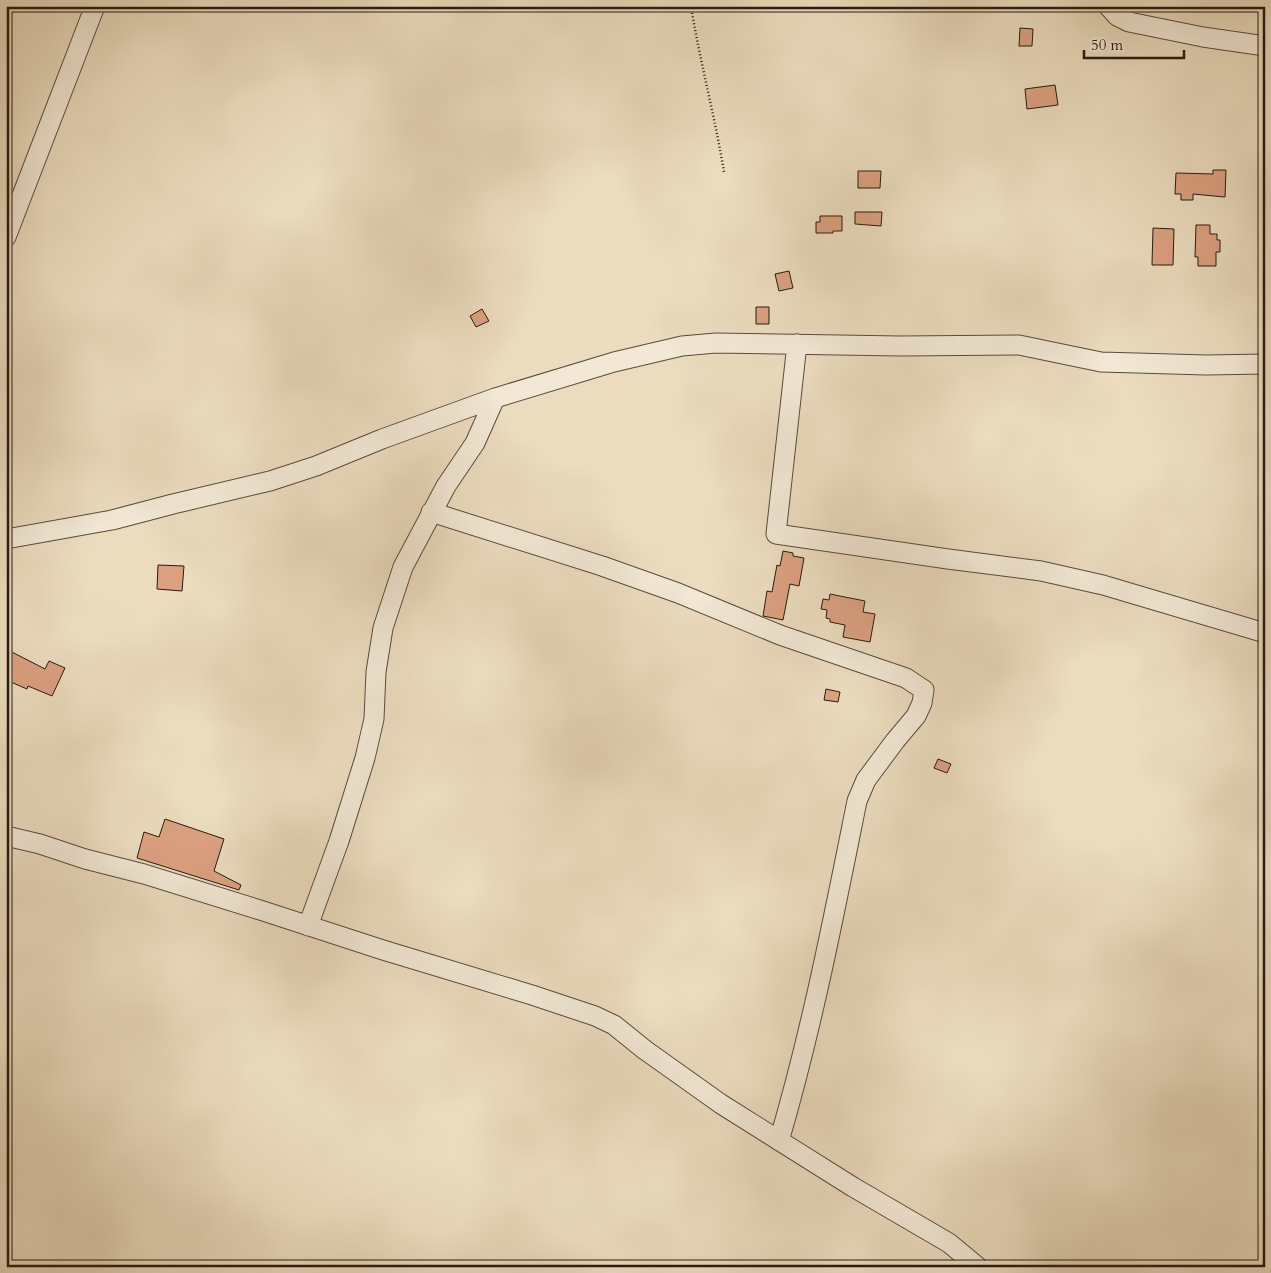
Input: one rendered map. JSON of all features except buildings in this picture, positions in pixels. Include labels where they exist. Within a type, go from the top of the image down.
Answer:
[{"type":"street","points":[[6,237],[95,6]]},
{"type":"street","points":[[1108,6],[1117,16],[1129,22],[1203,37],[1265,46]]},
{"type":"street","points":[[8,541],[112,520],[270,481],[316,466],[382,439],[495,398],[614,362],[682,346],[716,343],[901,346],[1019,345],[1101,362],[1206,365],[1265,364]]},
{"type":"street","points":[[796,344],[776,534],[1041,571],[1103,586],[1265,633]]},
{"type":"street","points":[[308,926],[339,841],[365,758],[374,719],[376,672],[383,628],[403,567],[446,486],[475,443],[495,398]]},
{"type":"street","points":[[431,512],[602,566],[678,593],[780,635],[906,678],[924,690],[922,703],[916,716],[866,780],[857,801],[822,975],[796,1083],[779,1141]]},
{"type":"street","points":[[6,836],[144,874],[595,1016],[614,1025],[721,1104],[904,1219],[949,1243],[978,1267]]},
{"type":"path","points":[[691,6],[699,54],[724,172]]}]
